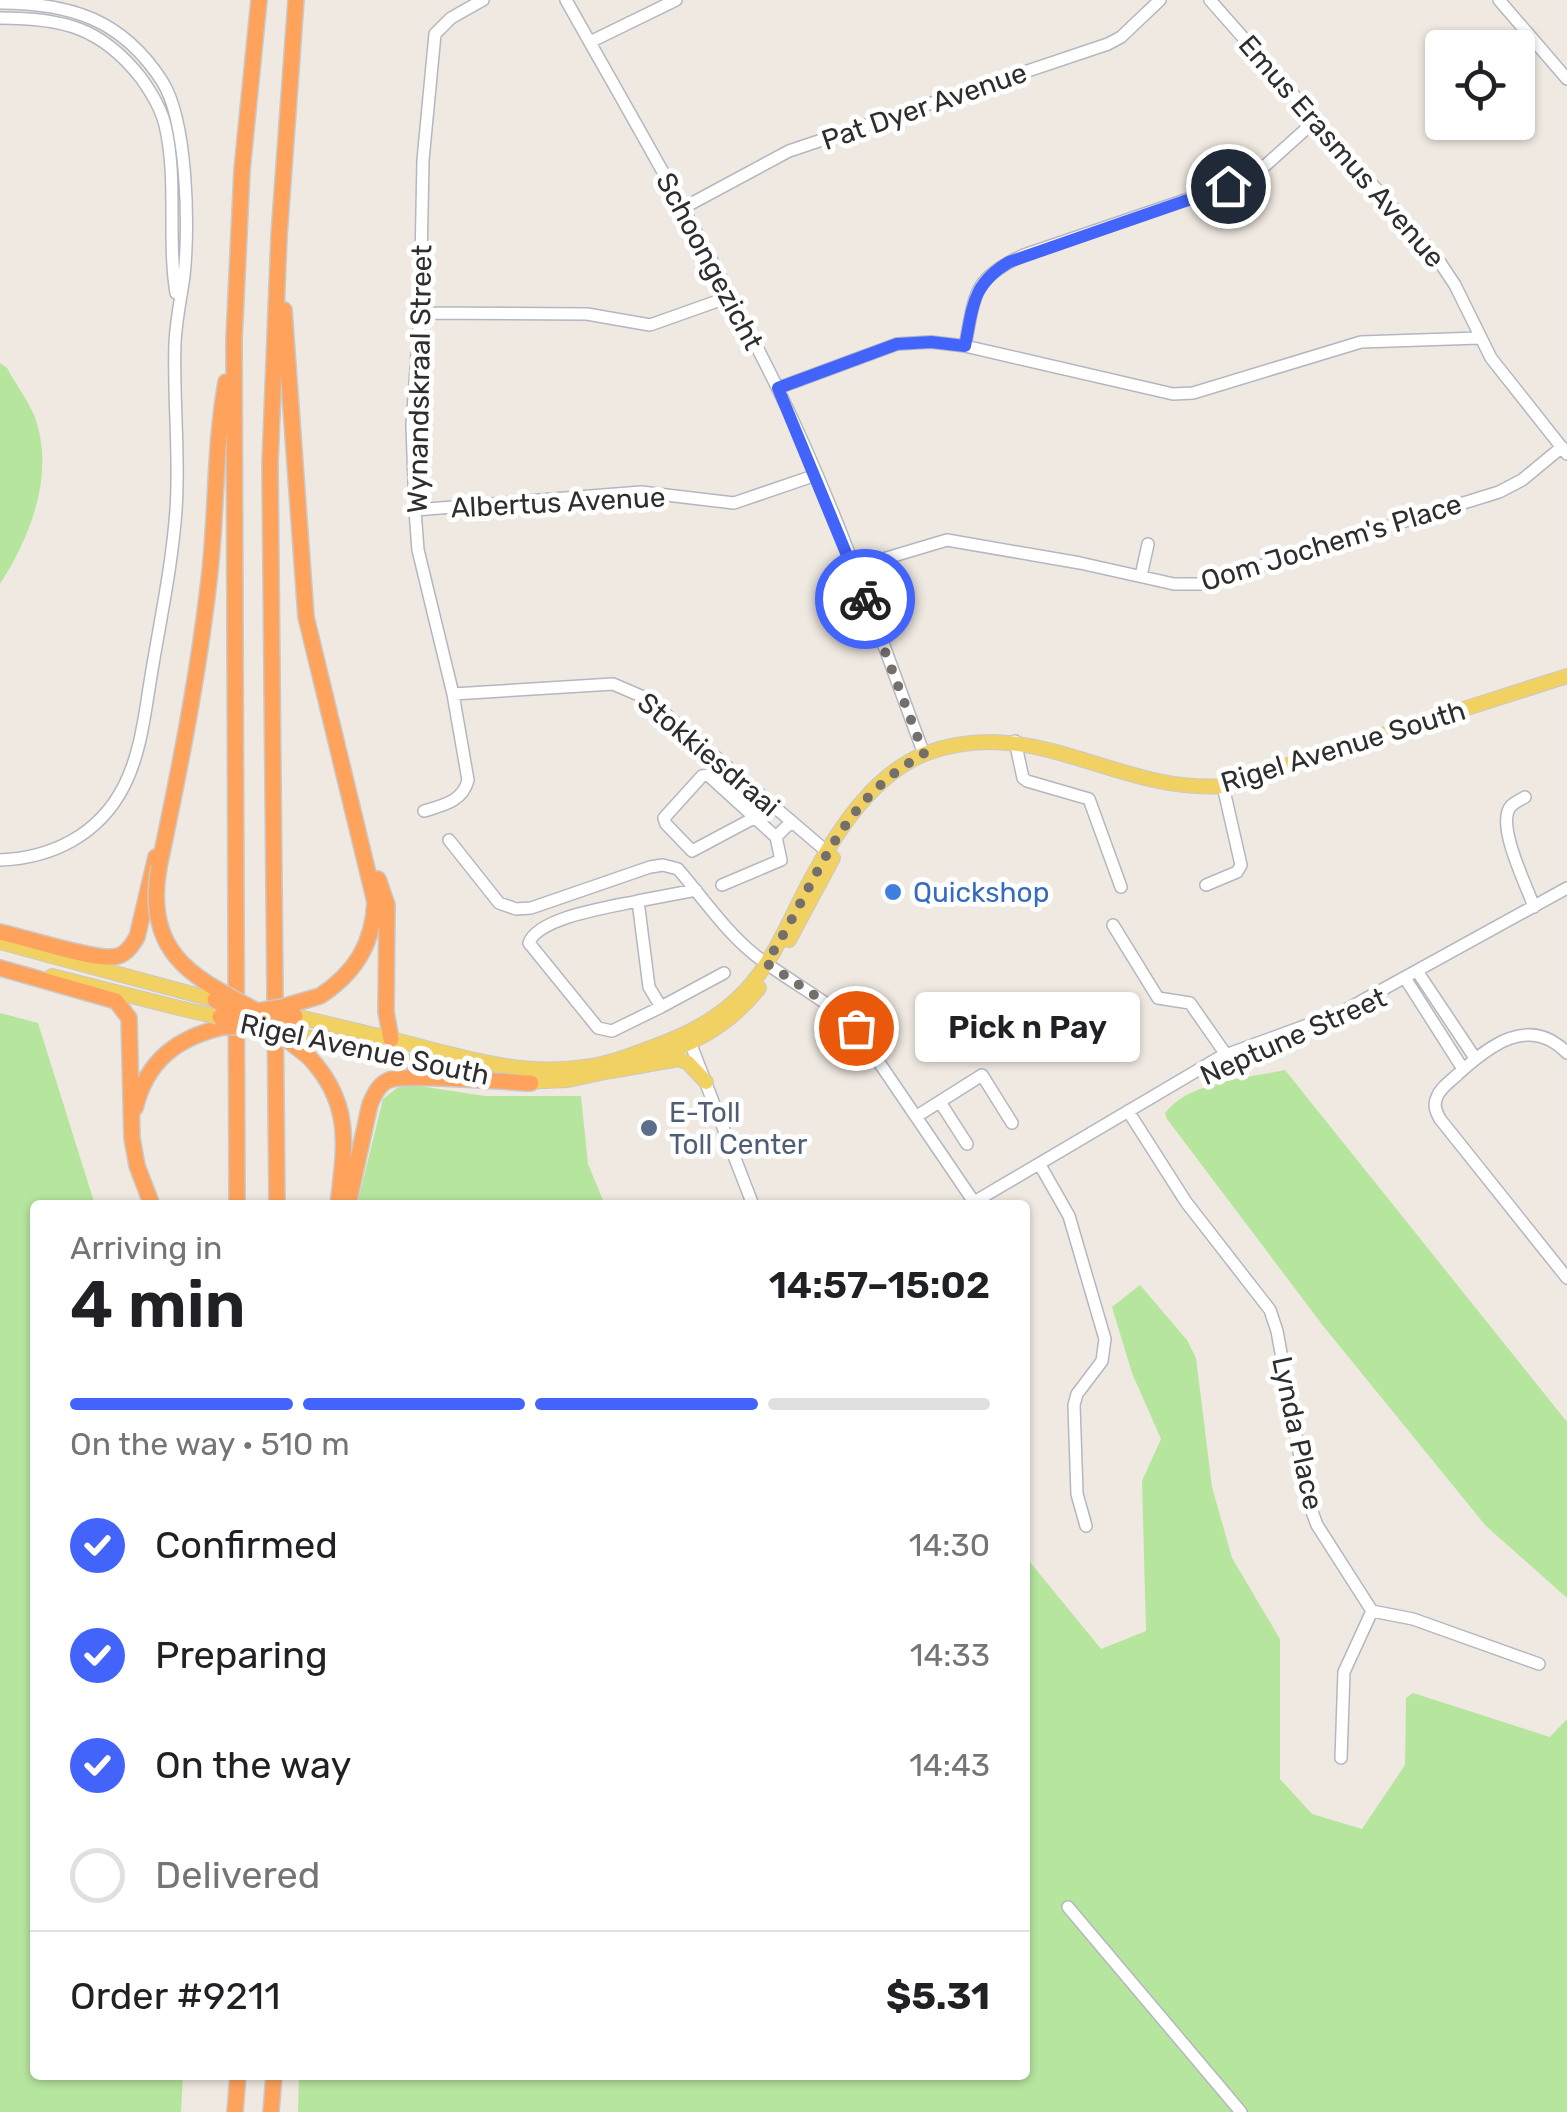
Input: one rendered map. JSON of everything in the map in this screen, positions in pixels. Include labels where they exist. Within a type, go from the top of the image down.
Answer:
[{"type":"highway","points":[[237,1200],[234,340],[242,170],[260,0]]},
{"type":"highway","points":[[278,1200],[270,464],[279,236],[296,0]]},
{"type":"highway","points":[[221,1022],[259,1018],[320,996],[352,970],[364,952],[374,920],[369,870],[312,644],[301,582],[279,236]]},
{"type":"highway","points":[[234,340],[219,422],[210,577],[155,899],[158,915],[183,966],[309,1056],[332,1086],[345,1128],[338,1200]]},
{"type":"highway","points":[[341,760],[387,905],[386,1012],[391,1039]]},
{"type":"highway","points":[[0,932],[100,956],[113,958],[126,952],[137,937],[175,790]]},
{"type":"highway","points":[[0,967],[116,1001],[126,1011],[131,1039],[132,1138],[150,1200]]},
{"type":"highway","points":[[215,1000],[239,1014],[277,1021],[295,1016]]},
{"type":"highway","points":[[151,1200],[136,1123],[139,1092],[158,1060],[174,1044],[239,1014]]},
{"type":"highway","points":[[277,1021],[295,1034]]},
{"type":"highway","points":[[349,1200],[370,1104],[387,1080],[410,1077],[530,1083]]},
{"type":"highway","points":[[236,2112],[238,2080]]},
{"type":"highway","points":[[271,2112],[274,2080]]},
{"type":"main road","name":"Rigel Avenue South","points":[[0,942],[215,1000],[295,1034],[385,1058],[530,1083],[578,1078],[610,1071],[730,1020],[769,966],[850,821],[878,785],[924,754],[977,740],[1015,741],[1163,783],[1223,786],[1567,676]]},
{"type":"main road","name":"Rigel Avenue South","points":[[0,967],[65,979],[221,1022]]},
{"type":"main road","name":"Rigel Avenue South","points":[[259,1018],[295,1016],[494,1065],[560,1069],[614,1062],[689,1038]]},
{"type":"main road","points":[[610,1071],[678,1060],[688,1064],[706,1082]]},
{"type":"street","name":"Wynandskraal Street","points":[[424,811],[454,801],[467,786],[468,774],[418,550],[415,510],[412,426],[420,313],[423,160],[434,40],[442,25],[483,0]]},
{"type":"street","name":"Schoongezicht","points":[[566,0],[684,208],[778,388],[854,568],[924,754]]},
{"type":"street","points":[[590,42],[676,0]]},
{"type":"street","name":"Pat Dyer Avenue","points":[[684,208],[789,151],[1108,44],[1160,0]]},
{"type":"street","name":"Emus Erasmus Avenue","points":[[1210,0],[1447,271],[1479,338],[1506,380],[1564,451]]},
{"type":"street","points":[[1499,0],[1567,79]]},
{"type":"street","points":[[0,3],[42,4],[80,12],[107,25],[139,52],[164,84],[177,120],[184,180],[184,277],[177,302]]},
{"type":"street","points":[[0,18],[40,19],[87,32],[115,49],[151,91],[165,122],[169,152],[177,302],[176,511],[162,614],[134,763],[114,802],[79,837],[45,855],[0,860]]},
{"type":"street","points":[[965,346],[978,288],[996,270],[1024,255],[1244,180],[1317,118]]},
{"type":"street","points":[[420,313],[587,314],[650,324],[729,297]]},
{"type":"street","points":[[778,388],[897,344],[965,346],[1173,394],[1206,390],[1361,342],[1479,338]]},
{"type":"street","name":"Oom Jochem's Place","points":[[854,568],[948,540],[1192,585],[1499,492],[1564,451]]},
{"type":"street","name":"Albertus Avenue","points":[[415,510],[641,492],[734,503],[816,476]]},
{"type":"street","points":[[1141,576],[1148,544]]},
{"type":"street","name":"Stokkiesdraai","points":[[453,694],[613,684],[625,687],[672,718],[829,854]]},
{"type":"street","points":[[1015,741],[1023,778],[1089,799],[1121,888]]},
{"type":"street","points":[[722,885],[781,860],[776,837],[706,775],[664,818],[692,851],[754,818]]},
{"type":"street","points":[[1206,885],[1237,872],[1241,865],[1223,786]]},
{"type":"street","points":[[1525,797],[1511,806],[1506,817],[1507,834],[1534,907]]},
{"type":"street","points":[[776,837],[791,822]]},
{"type":"street","points":[[448,840],[499,903],[516,909],[531,908],[662,864],[678,869],[734,937],[769,966],[840,1012],[856,1028],[970,1200]]},
{"type":"street","name":"Neptune Street","points":[[979,1200],[1227,1057],[1332,1020],[1567,888]]},
{"type":"street","points":[[696,890],[569,917],[534,932],[529,943],[598,1028],[612,1031],[724,973]]},
{"type":"street","points":[[638,902],[650,987],[661,1007]]},
{"type":"street","points":[[1113,925],[1158,998],[1190,1004],[1227,1057]]},
{"type":"street","points":[[1412,978],[1475,1058]]},
{"type":"street","points":[[1412,978],[1463,1070]]},
{"type":"street","points":[[1567,1053],[1552,1041],[1514,1036],[1498,1042],[1439,1092],[1435,1106],[1440,1119],[1567,1278]]},
{"type":"street","points":[[689,1038],[752,1200]]},
{"type":"street","points":[[917,1116],[982,1075],[1012,1123]]},
{"type":"street","points":[[940,1102],[967,1144]]},
{"type":"street","name":"Lynda Place","points":[[1130,1113],[1186,1202],[1270,1310],[1278,1331],[1308,1501],[1317,1525],[1372,1610]]},
{"type":"street","points":[[1040,1164],[1069,1216],[1106,1338],[1102,1361],[1074,1405],[1077,1494],[1086,1526]]},
{"type":"street","points":[[1340,1758],[1344,1672],[1372,1610],[1413,1619],[1539,1664]]},
{"type":"street","points":[[1068,1907],[1241,2112]]},
{"type":"green space","points":[[0,363],[7,368],[34,415],[42,459],[37,503],[30,524],[0,584]]},
{"type":"green space","points":[[0,1013],[38,1023],[93,1200],[30,1200],[30,2080],[183,2080],[181,2112],[0,2112]]},
{"type":"green space","points":[[1285,1070],[1567,1422],[1567,1598],[1486,1526],[1324,1327],[1167,1119],[1165,1113],[1176,1102],[1204,1087]]},
{"type":"green space","points":[[412,1085],[485,1096],[581,1096],[588,1164],[603,1200],[358,1200],[383,1099],[397,1088]]},
{"type":"green space","points":[[1140,1285],[1187,1340],[1196,1358],[1212,1487],[1232,1558],[1280,1639],[1280,1779],[1312,1814],[1362,1829],[1405,1765],[1406,1698],[1413,1693],[1550,1737],[1567,1719],[1567,2112],[298,2112],[299,2080],[1030,2080],[1030,1562],[1101,1649],[1146,1631],[1142,1481],[1161,1439],[1132,1373],[1112,1307]]},
{"type":"way so far","points":[[856,1028],[840,1012],[766,963],[836,835],[878,785],[924,754],[865,599]]},
{"type":"place","name":"Quickshop","points":[[893,892]]},
{"type":"place","name":"Pick n Pay","points":[[856,1028]]},
{"type":"place","name":"E-Toll Toll Center","points":[[649,1128]]},
{"type":"route","points":[[865,599],[778,388],[897,344],[965,346],[978,288],[1009,262],[1228,186]]}]
